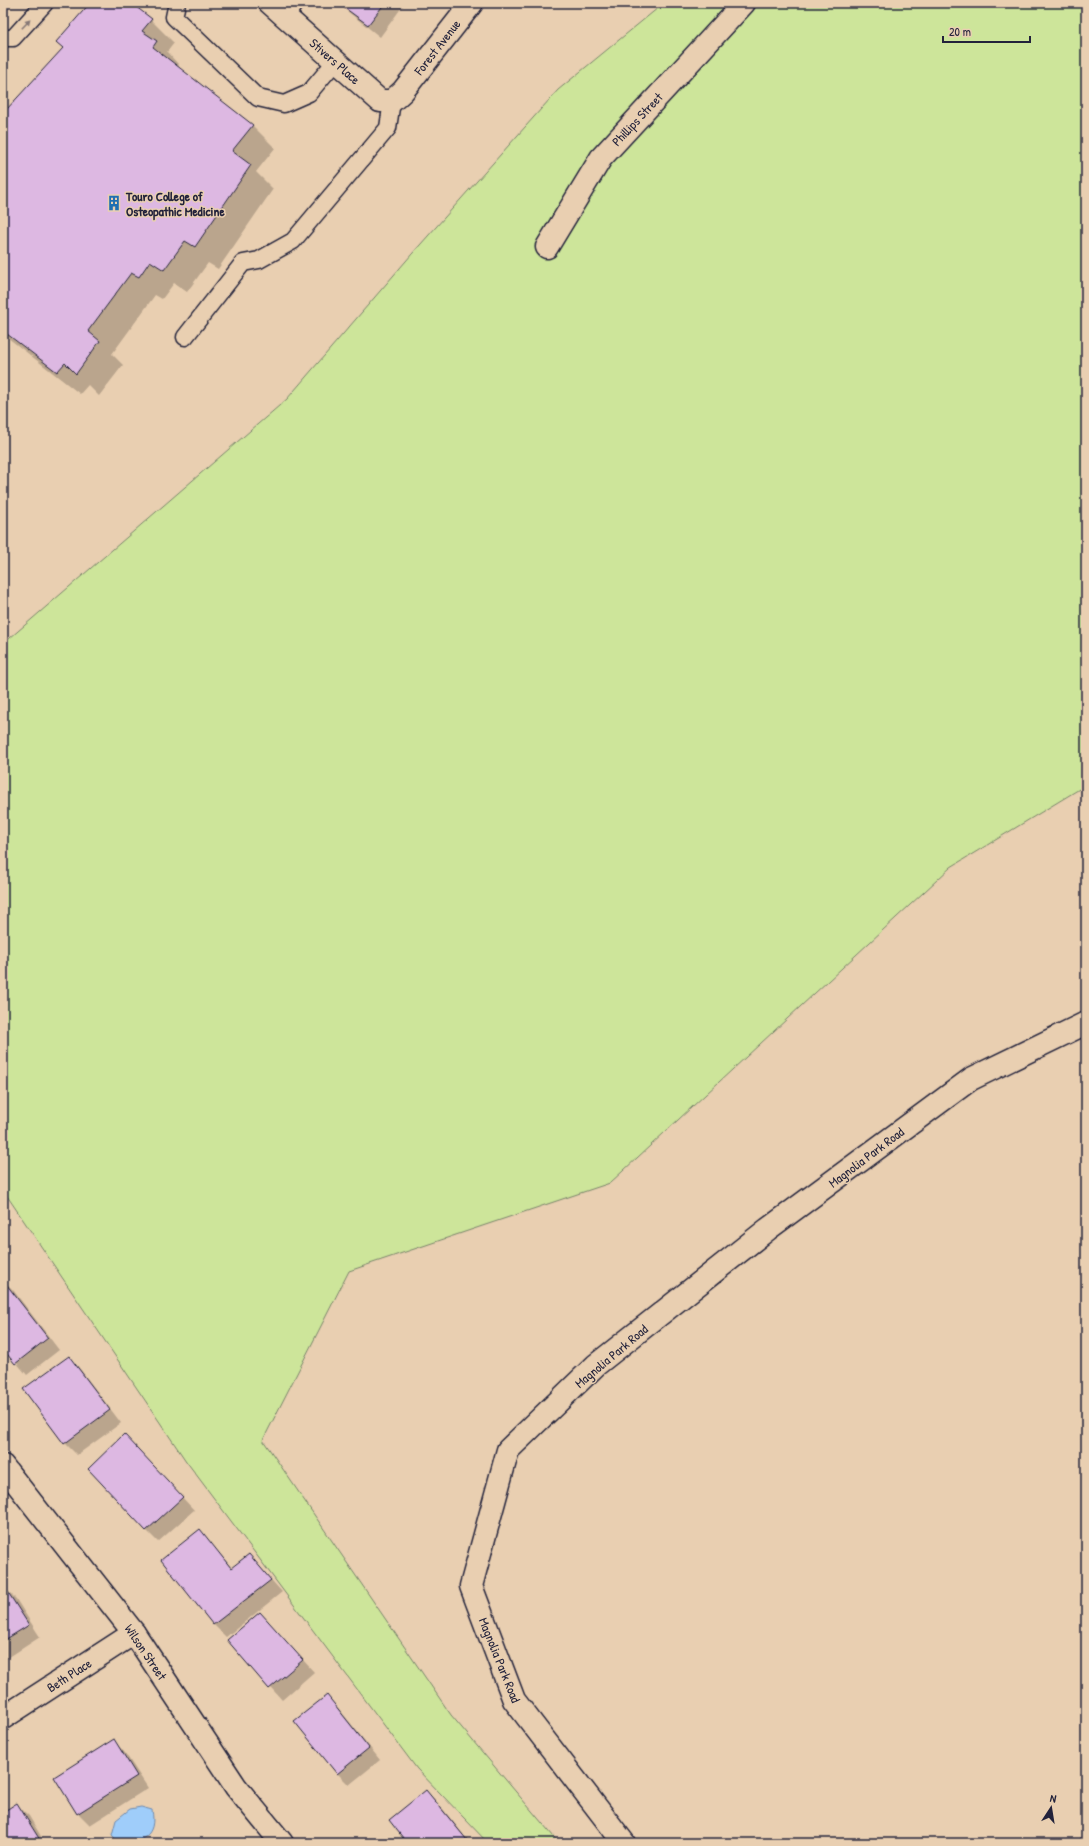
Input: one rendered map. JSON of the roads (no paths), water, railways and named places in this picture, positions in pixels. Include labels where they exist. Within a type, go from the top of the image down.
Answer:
[{"type":"street","name":"Forest Avenue","points":[[398,96],[472,3]]},
{"type":"street","name":"Phillips Street","points":[[548,247],[601,158],[744,3]]},
{"type":"street","name":"Stivers Place","points":[[283,8],[335,62],[380,101],[398,96]]},
{"type":"street","name":"Magnolia Park Road","points":[[624,1843],[514,1700],[471,1586],[508,1450],[596,1365],[768,1230],[965,1084],[1086,1023]]},
{"type":"street","name":"Wilson Street","points":[[3,1466],[134,1633],[236,1787],[282,1843]]},
{"type":"street","name":"Beth Place","points":[[3,1718],[134,1633]]},
{"type":"lane","points":[[3,38],[13,38],[46,3]]},
{"type":"lane","points":[[177,3],[174,17],[258,98],[284,104],[309,93],[335,62]]},
{"type":"lane","points":[[185,337],[243,263],[259,260],[293,241],[388,128],[398,96]]},
{"type":"water","points":[[141,1807],[152,1810],[153,1819],[150,1832],[135,1842],[119,1843],[112,1835],[116,1820],[130,1809]]},
{"type":"place","name":"Touro College of Osteopathic Medicine","points":[[114,203]]}]
